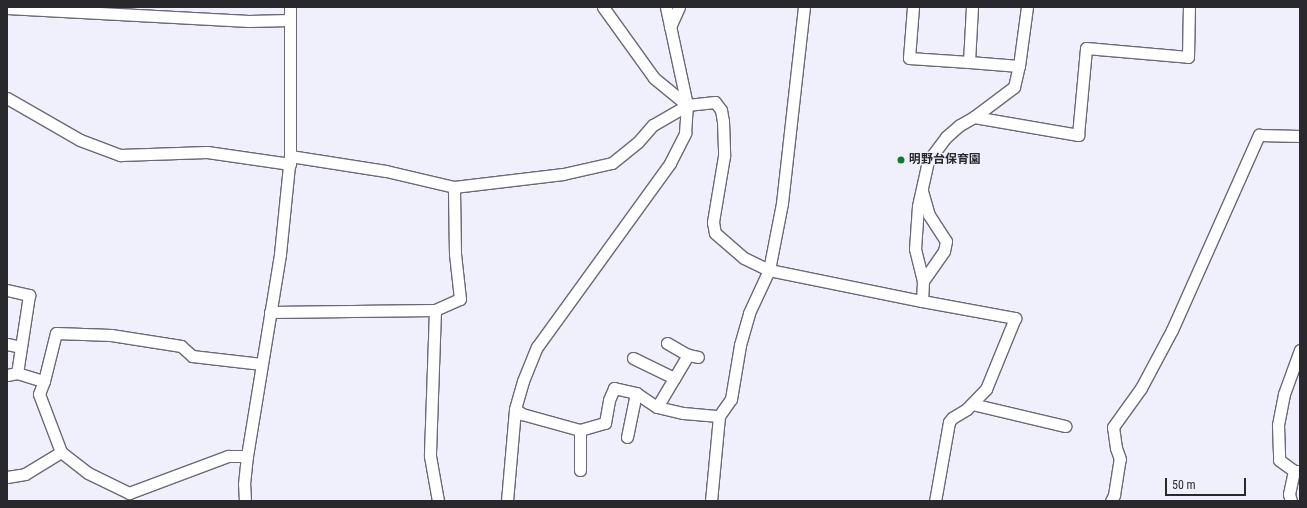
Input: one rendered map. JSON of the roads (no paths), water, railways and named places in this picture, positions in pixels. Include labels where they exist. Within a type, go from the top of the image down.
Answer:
[{"type":"street","points":[[245,501],[244,484],[247,456],[280,254],[290,160],[290,7]]},
{"type":"street","points":[[602,7],[654,78],[687,105]]},
{"type":"street","points":[[508,501],[515,409],[523,381],[537,347],[670,163],[685,133],[687,105],[666,7]]},
{"type":"street","points":[[670,27],[679,7]]},
{"type":"street","points":[[711,501],[719,416],[731,399],[740,346],[749,313],[769,270],[782,202],[804,7]]},
{"type":"street","points":[[913,7],[909,58],[1019,66]]},
{"type":"street","points":[[969,62],[972,7]]},
{"type":"street","points":[[922,301],[923,282],[915,249],[918,206],[928,161],[946,137],[960,125],[974,117],[1014,87],[1019,66],[1027,7]]},
{"type":"street","points":[[974,117],[1078,135],[1086,48],[1188,57],[1189,7]]},
{"type":"street","points":[[7,8],[249,21],[290,20]]},
{"type":"street","points":[[7,98],[80,140],[120,155],[207,152],[386,170],[454,186],[563,174],[612,163],[638,142],[653,125],[687,105],[715,102],[722,115],[724,156],[713,222],[715,233],[744,258],[769,270],[1015,318],[986,389],[972,404],[952,418],[949,422],[935,501]]},
{"type":"street","points":[[1111,501],[1114,496],[1120,459],[1116,448],[1113,427],[1141,388],[1172,330],[1259,135],[1300,136]]},
{"type":"street","points":[[270,312],[435,310],[460,299],[455,254],[454,186]]},
{"type":"street","points":[[922,189],[929,215],[946,241],[944,251],[923,282]]},
{"type":"street","points":[[7,290],[29,295],[21,346],[12,374],[44,381]]},
{"type":"street","points":[[435,310],[430,456],[438,501]]},
{"type":"street","points":[[247,456],[228,456],[129,494],[88,473],[61,452],[39,394],[44,381],[56,333],[111,335],[134,338],[180,346],[192,356],[262,364]]},
{"type":"street","points":[[657,407],[674,378],[693,356],[666,343]]},
{"type":"street","points":[[7,344],[21,346]]},
{"type":"street","points":[[1291,501],[1290,494],[1297,471],[1279,460],[1278,425],[1284,394],[1300,350]]},
{"type":"street","points":[[633,358],[674,378]]},
{"type":"street","points":[[515,409],[522,414],[580,430],[605,423],[609,400],[614,388],[636,393],[657,407],[683,413],[719,416]]},
{"type":"street","points":[[627,437],[636,393]]},
{"type":"street","points":[[972,404],[1065,426]]},
{"type":"street","points":[[580,430],[580,470]]},
{"type":"street","points":[[7,477],[24,474],[61,452]]},
{"type":"place","name":"明野台保育園","points":[[901,160]]}]
